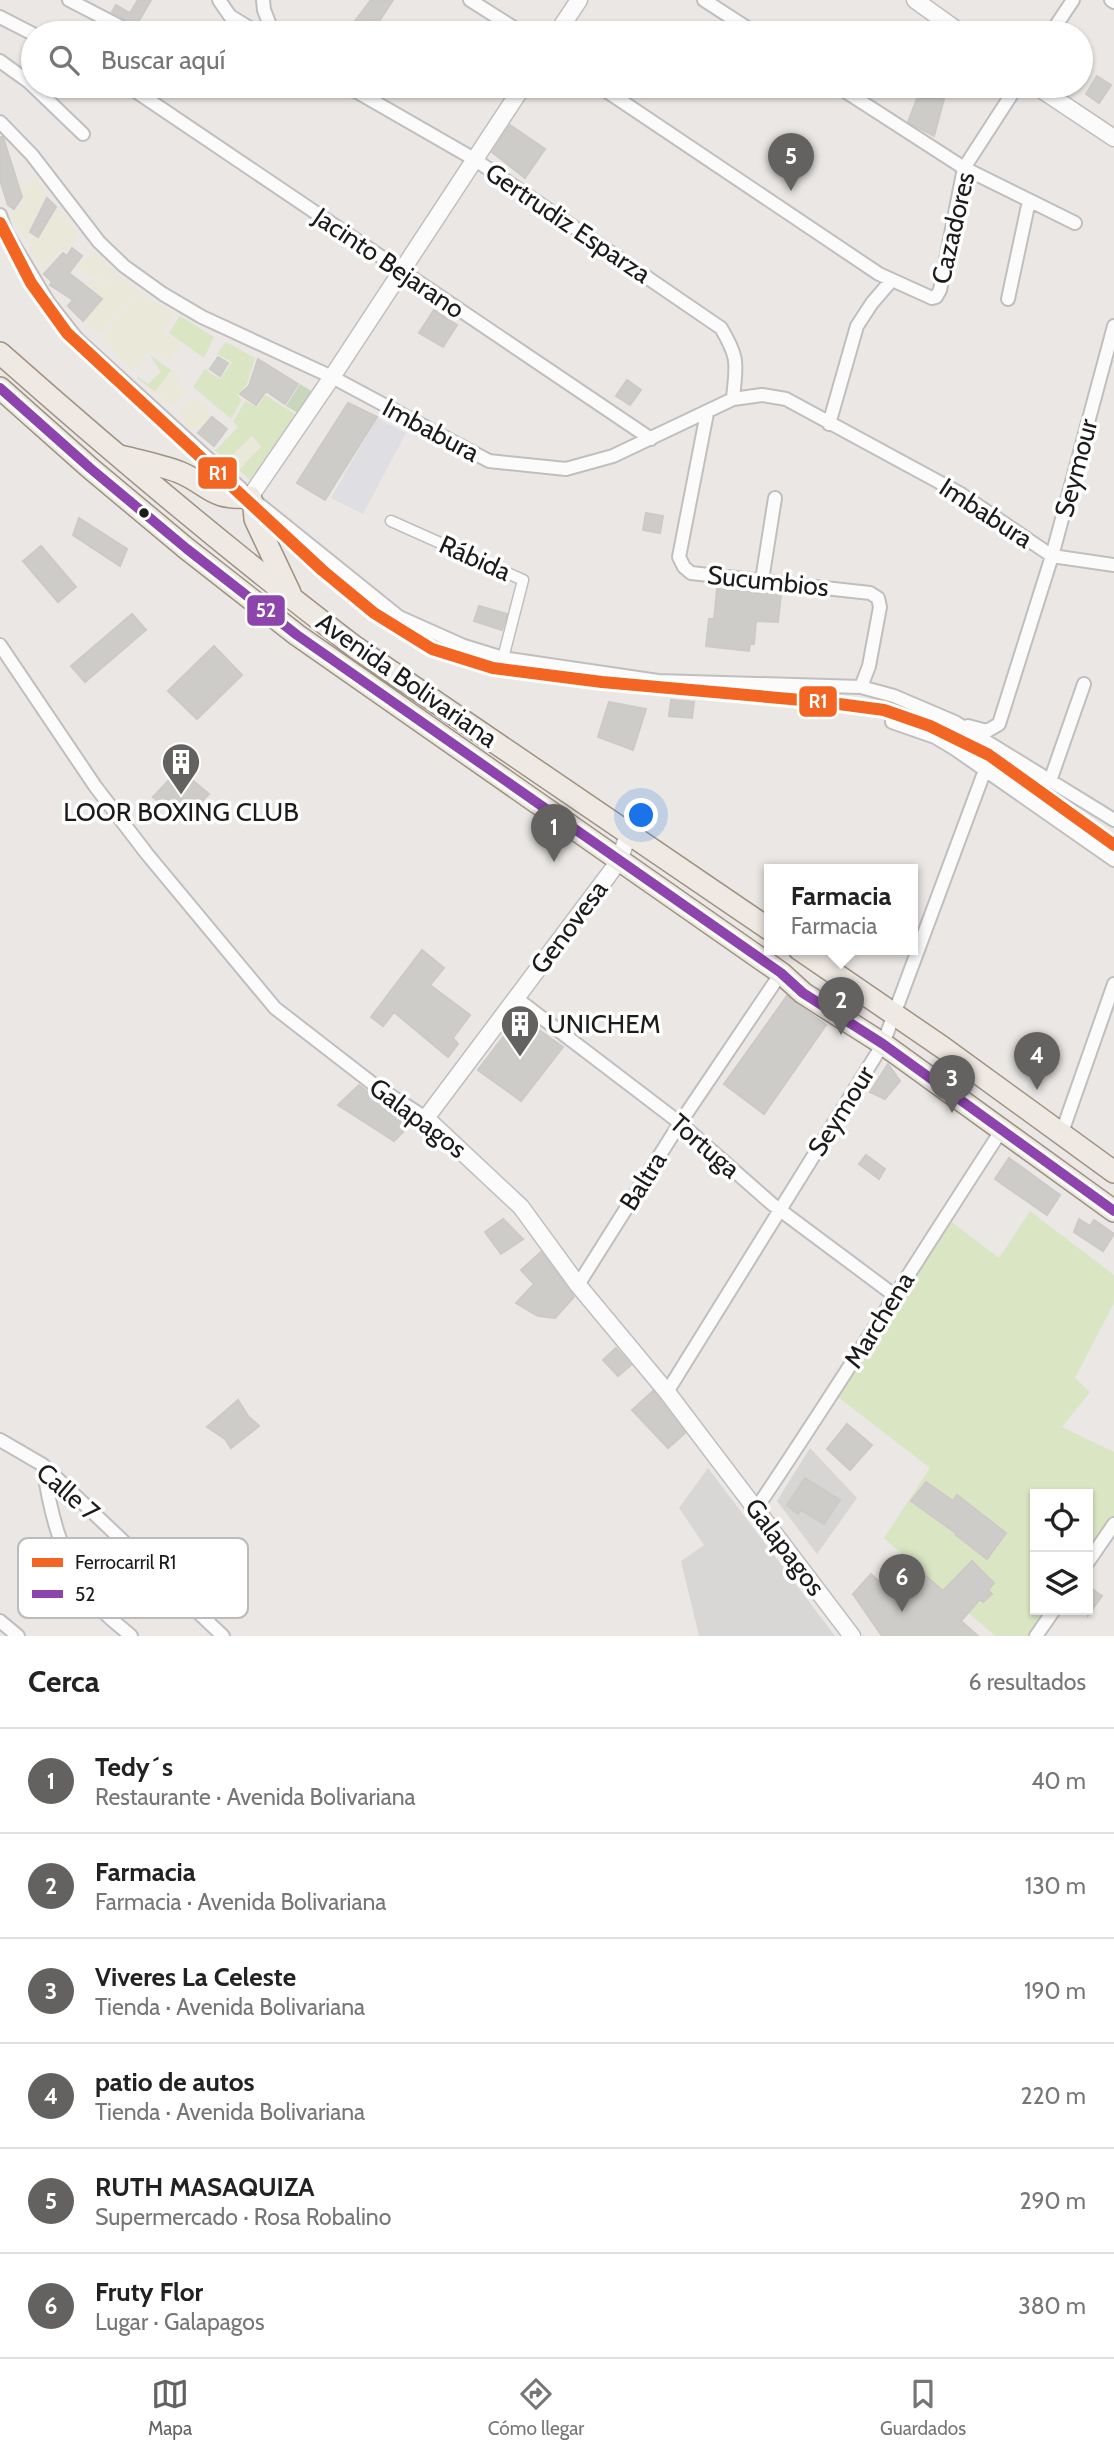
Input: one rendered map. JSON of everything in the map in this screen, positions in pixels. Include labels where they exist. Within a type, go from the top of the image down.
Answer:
[{"type":"main road","name":"Avenida Bolivariana","points":[[0,353],[116,455],[355,647],[764,926]]},
{"type":"main road","name":"Avenida Bolivariana","points":[[0,388],[90,468],[297,635],[781,973],[803,993],[883,1044],[1114,1211]]},
{"type":"main road","points":[[116,455],[183,474],[205,489],[228,498],[250,497],[255,519],[295,601]]},
{"type":"main road","points":[[808,955],[1114,1172]]},
{"type":"street","points":[[69,0],[109,21]]},
{"type":"street","points":[[219,0],[230,16],[238,21]]},
{"type":"street","points":[[263,0],[269,21]]},
{"type":"street","points":[[470,0],[503,21]]},
{"type":"street","points":[[565,21],[579,0]]},
{"type":"street","points":[[705,0],[723,5],[741,21]]},
{"type":"street","points":[[915,0],[944,21]]},
{"type":"street","points":[[1059,21],[1073,0]]},
{"type":"street","points":[[0,16],[21,27]]},
{"type":"street","points":[[0,61],[21,76]]},
{"type":"street","points":[[46,98],[83,134]]},
{"type":"street","name":"Jacinto Bejarano","points":[[146,98],[651,439]]},
{"type":"street","name":"Gertrudiz Esparza","points":[[368,98],[474,159],[721,328],[735,351],[733,400]]},
{"type":"street","points":[[250,497],[402,272],[515,98]]},
{"type":"street","points":[[617,98],[891,281],[857,326],[829,424]]},
{"type":"street","points":[[856,98],[964,168],[1074,223]]},
{"type":"street","name":"Cazadores","points":[[891,281],[932,298],[936,297],[940,290],[964,168],[1009,98]]},
{"type":"street","points":[[1054,98],[1114,138]]},
{"type":"street","name":"Imbabura","points":[[0,122],[32,155],[99,242],[124,266],[163,294],[202,317],[332,377],[489,461],[566,469],[613,457],[733,400],[762,395],[786,399],[961,494],[1052,556],[1114,565]]},
{"type":"street","points":[[1008,299],[1029,201]]},
{"type":"street","points":[[0,215],[6,232],[48,302],[77,339],[250,497],[399,617],[464,646],[503,658],[658,681],[861,687],[894,696],[955,722],[1114,820]]},
{"type":"street","name":"Seymour","points":[[955,722],[987,731],[999,724],[1052,556],[1114,326]]},
{"type":"street","name":"Sucumbios","points":[[707,413],[679,557],[684,567],[691,573],[870,593],[878,598],[880,607],[869,666],[861,687]]},
{"type":"street","points":[[762,580],[775,498]]},
{"type":"street","name":"Rábida","points":[[391,521],[523,580],[503,658]]},
{"type":"street","name":"Galapagos","points":[[0,645],[95,786],[147,854],[275,1007],[377,1087],[426,1118],[522,1207],[578,1285],[667,1392],[852,1636]]},
{"type":"street","points":[[1050,781],[1083,684]]},
{"type":"street","points":[[892,722],[935,737],[1114,860]]},
{"type":"street","name":"Seymour","points":[[918,952],[985,770]]},
{"type":"street","name":"Genovesa","points":[[426,1118],[619,861],[629,832]]},
{"type":"street","name":"Seymour","points":[[667,1392],[883,1044],[917,955]]},
{"type":"street","name":"Baltra","points":[[578,1285],[680,1123],[781,973]]},
{"type":"street","points":[[1061,1135],[1114,984]]},
{"type":"street","name":"Tortuga","points":[[516,998],[680,1123],[780,1209],[894,1295]]},
{"type":"street","name":"Marchena","points":[[756,1509],[834,1394],[894,1295],[1001,1131]]},
{"type":"street","name":"Calle 7","points":[[0,1440],[43,1465],[120,1538]]},
{"type":"street","points":[[43,1465],[50,1513],[59,1538]]},
{"type":"street","points":[[1093,1555],[1114,1524]]},
{"type":"street","points":[[1036,1636],[1051,1615]]},
{"type":"street","points":[[111,1618],[131,1636]]},
{"type":"street","name":"Calle 7","points":[[204,1618],[223,1636]]},
{"type":"street","points":[[0,1620],[18,1636]]},
{"type":"shaded area","points":[[36,177],[47,198],[31,226],[34,230],[27,240],[10,217],[21,205],[16,197],[9,199],[3,189],[21,183],[27,188]]},
{"type":"shaded area","points":[[58,209],[79,234],[66,252],[60,248],[43,271],[29,245],[37,231],[41,234]]},
{"type":"shaded area","points":[[93,252],[116,272],[109,281],[101,277],[97,281],[93,275],[88,276],[77,265]]},
{"type":"shaded area","points":[[119,275],[137,290],[99,334],[83,321],[103,298],[87,283],[91,279],[97,285],[102,279],[109,285]]},
{"type":"shaded area","points":[[137,292],[175,314],[155,343],[164,332],[181,345],[168,362],[150,349],[133,372],[102,337]]},
{"type":"shaded area","points":[[171,370],[180,375],[175,381],[186,390],[173,407],[155,392]]},
{"type":"shaded area","points":[[195,400],[205,404],[209,414],[205,424],[195,428],[185,424],[181,414],[185,404]]},
{"type":"shaded area","points":[[377,418],[406,433],[363,514],[331,498]]},
{"type":"shaded area","points":[[251,438],[259,449],[239,470],[229,460]]},
{"type":"shaded area","points":[[810,1448],[857,1498],[817,1554],[777,1501]]},
{"type":"shaded area","points":[[708,1468],[835,1636],[699,1636],[681,1561],[704,1545],[679,1508]]},
{"type":"green space","points":[[180,316],[214,337],[204,358],[169,333]]},
{"type":"green space","points":[[226,342],[255,358],[247,384],[237,395],[242,400],[231,419],[193,387],[205,369],[220,379],[232,362],[217,354]]},
{"type":"green space","points":[[150,355],[171,370],[155,392],[137,378],[148,384],[161,372]]},
{"type":"green space","points":[[300,384],[311,391],[298,413],[286,406]]},
{"type":"green space","points":[[265,395],[295,414],[250,480],[239,470],[261,447],[252,436],[227,460],[215,451],[238,427],[233,422],[245,401],[257,407]]},
{"type":"green space","points":[[1030,1211],[1114,1275],[1114,1303],[1075,1378],[1090,1392],[1062,1427],[1114,1452],[1114,1524],[1093,1555],[1093,1489],[1030,1489],[1030,1615],[1051,1615],[1036,1636],[995,1636],[884,1538],[930,1468],[834,1394],[945,1217],[999,1258]]},
{"type":"building","points":[[138,0],[151,0],[139,21],[127,21],[112,12],[116,5],[130,13]]},
{"type":"building","points":[[371,0],[393,0],[379,21],[355,21]]},
{"type":"building","points":[[1097,76],[1111,85],[1099,103],[1092,98],[1093,83]]},
{"type":"building","points":[[917,98],[944,99],[934,136],[908,122]]},
{"type":"building","points":[[510,125],[545,149],[525,178],[492,152]]},
{"type":"building","points":[[0,137],[3,137],[22,197],[14,209],[8,205],[0,180]]},
{"type":"building","points":[[47,198],[56,207],[38,237],[30,232]]},
{"type":"building","points":[[72,248],[82,256],[69,273],[102,299],[83,321],[68,306],[73,300],[50,285],[52,282],[44,274],[63,253],[67,256]]},
{"type":"building","points":[[434,310],[457,325],[443,347],[419,333]]},
{"type":"building","points":[[218,357],[228,363],[220,376],[210,369]]},
{"type":"building","points":[[258,359],[298,384],[285,404],[266,391],[256,405],[240,394],[249,386]]},
{"type":"building","points":[[627,380],[641,390],[630,405],[616,396]]},
{"type":"building","points":[[348,403],[377,417],[325,500],[297,483]]},
{"type":"building","points":[[212,417],[227,429],[214,446],[198,433]]},
{"type":"building","points":[[646,513],[663,516],[660,533],[643,530]]},
{"type":"building","points":[[79,518],[127,549],[120,566],[73,535]]},
{"type":"building","points":[[41,546],[76,587],[58,602],[23,561]]},
{"type":"building","points":[[717,589],[781,594],[778,622],[756,621],[754,644],[750,644],[749,651],[706,646],[709,619],[714,619]]},
{"type":"building","points":[[479,606],[507,614],[502,630],[474,621]]},
{"type":"building","points":[[132,614],[146,630],[85,682],[71,666]]},
{"type":"building","points":[[214,646],[242,675],[197,719],[168,691]]},
{"type":"building","points":[[671,700],[694,702],[692,718],[669,716]]},
{"type":"building","points":[[609,702],[646,709],[633,750],[598,737]]},
{"type":"building","name":"LOOR BOXING CLUB","points":[[179,769],[209,794],[184,820],[153,797]]},
{"type":"building","points":[[422,950],[444,968],[430,985],[470,1015],[453,1038],[458,1044],[448,1057],[394,1012],[383,1026],[371,1017]]},
{"type":"building","points":[[787,996],[826,1025],[764,1114],[724,1084]]},
{"type":"building","name":"UNICHEM","points":[[519,1016],[563,1047],[521,1101],[478,1070]]},
{"type":"building","points":[[888,1064],[900,1081],[885,1099],[870,1092]]},
{"type":"building","points":[[359,1085],[410,1125],[394,1141],[338,1105]]},
{"type":"building","points":[[866,1155],[885,1169],[879,1179],[859,1164]]},
{"type":"building","points":[[1009,1158],[1060,1195],[1047,1215],[995,1179]]},
{"type":"building","points":[[503,1219],[523,1239],[501,1254],[485,1232]]},
{"type":"building","points":[[1079,1219],[1090,1226],[1094,1220],[1114,1234],[1103,1251],[1074,1232]]},
{"type":"building","points":[[541,1252],[574,1297],[555,1318],[538,1316],[516,1303],[534,1284],[521,1270]]},
{"type":"building","points":[[616,1348],[631,1365],[618,1376],[603,1360]]},
{"type":"building","points":[[653,1391],[685,1433],[668,1448],[632,1410]]},
{"type":"building","points":[[238,1400],[248,1416],[259,1426],[231,1448],[225,1439],[207,1427]]},
{"type":"building","points":[[847,1424],[872,1445],[850,1470],[827,1449]]},
{"type":"building","points":[[805,1478],[840,1500],[824,1524],[801,1510],[798,1514],[787,1505]]},
{"type":"building","points":[[926,1482],[953,1501],[957,1495],[1006,1533],[987,1559],[911,1501]]},
{"type":"building","points":[[972,1561],[994,1583],[988,1590],[992,1594],[983,1602],[980,1599],[961,1621],[978,1636],[882,1636],[853,1594],[871,1574],[896,1598],[925,1575],[943,1591]]},
{"type":"building","points":[[1093,1590],[1102,1596],[1093,1608]]},
{"type":"rail line","name":"R1","points":[[0,223],[31,283],[67,333],[322,570],[374,613],[432,649],[493,668],[602,682],[884,710],[930,726],[989,755],[1114,845]]},
{"type":"transit line","name":"52","points":[[0,388],[187,549],[297,635],[781,973],[803,993],[883,1044],[1114,1211]]},
{"type":"place","name":"RUTH MASAQUIZA","points":[[791,191]]},
{"type":"place","name":"LOOR BOXING CLUB","points":[[181,796]]},
{"type":"place","name":"Tedy´s","points":[[554,862]]},
{"type":"place","name":"Farmacia","points":[[841,1035]]},
{"type":"place","name":"UNICHEM","points":[[520,1058]]},
{"type":"place","name":"patio de autos","points":[[1037,1090]]},
{"type":"place","name":"Viveres La Celeste","points":[[952,1113]]},
{"type":"place","name":"Fruty Flor","points":[[902,1612]]}]
